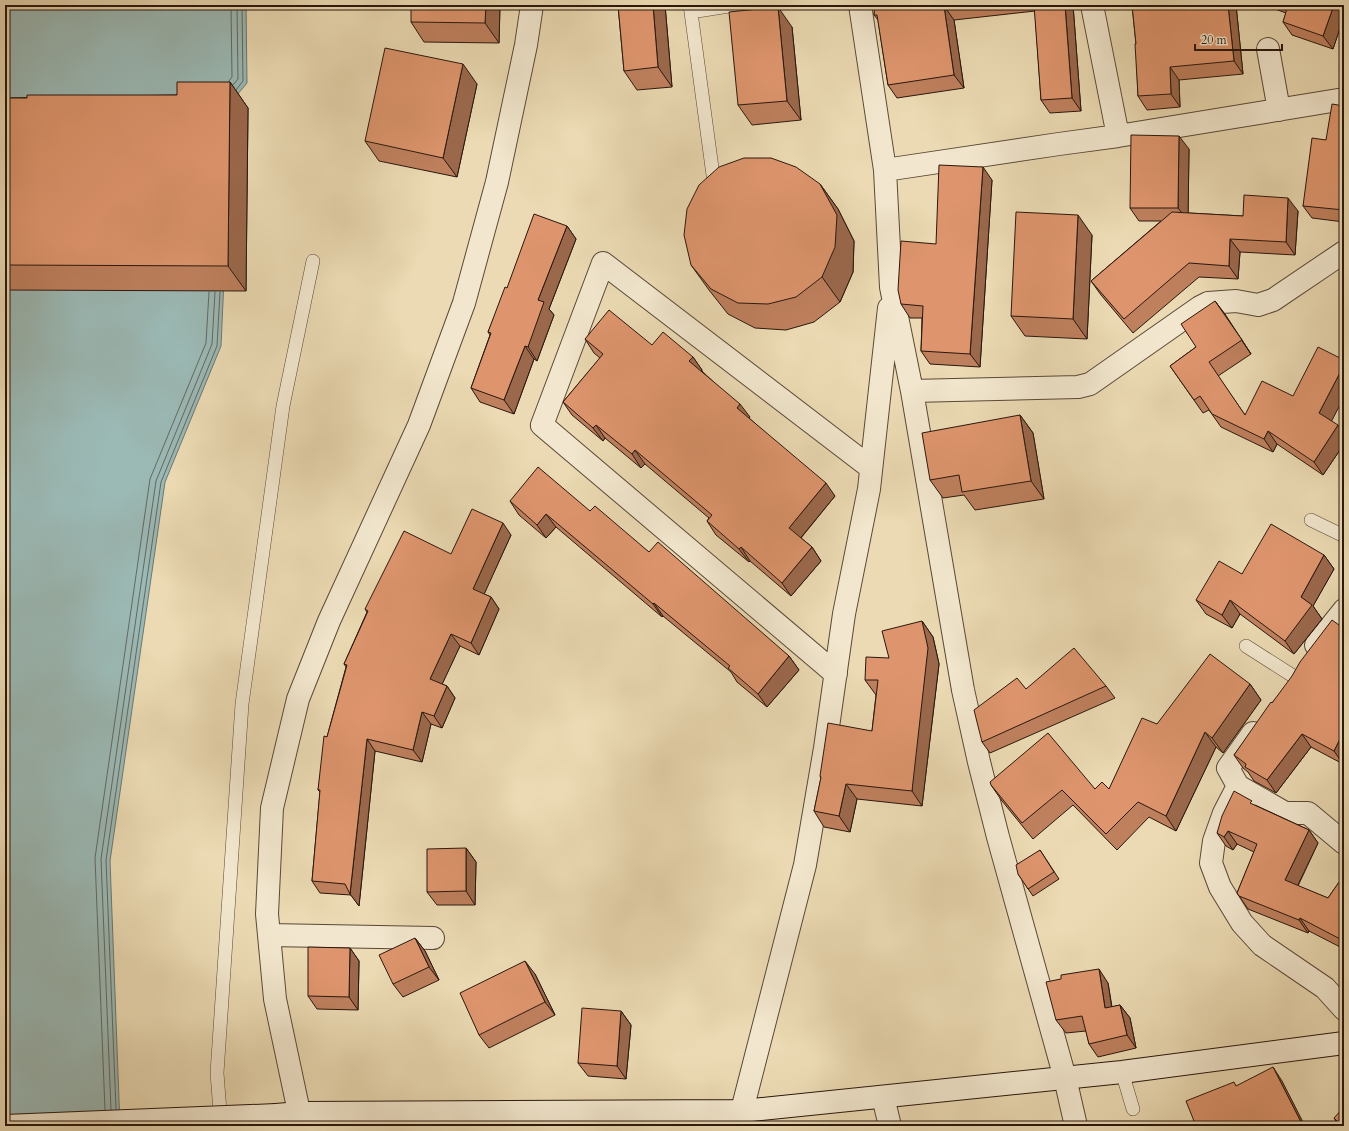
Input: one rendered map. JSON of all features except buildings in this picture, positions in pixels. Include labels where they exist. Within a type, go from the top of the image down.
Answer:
[{"type":"street","points":[[301,1120],[275,999],[267,914],[272,808],[298,699],[329,621],[419,425],[464,303],[496,182],[526,45],[532,5]]},
{"type":"street","points":[[860,5],[885,170],[891,287],[912,391],[963,690],[998,838],[1065,1078],[1076,1126]]},
{"type":"street","points":[[1092,5],[1118,136]]},
{"type":"street","points":[[1268,49],[1279,110]]},
{"type":"street","points":[[885,170],[1118,136],[1344,99]]},
{"type":"street","points":[[912,391],[1078,387],[1090,384],[1200,307],[1208,303],[1236,301],[1258,305],[1273,300],[1344,252]]},
{"type":"street","points":[[836,674],[542,425],[603,264],[871,468]]},
{"type":"street","points":[[740,1119],[805,865],[825,748],[844,614],[869,489],[891,287]]},
{"type":"street","points":[[1280,694],[1344,610]]},
{"type":"street","points":[[1263,719],[1228,768],[1238,786],[1285,813],[1308,813],[1344,843]]},
{"type":"street","points":[[1238,786],[1224,813],[1214,841],[1211,863],[1220,887],[1242,923],[1262,946],[1326,988],[1344,1009]]},
{"type":"street","points":[[269,935],[433,938]]},
{"type":"street","points":[[5,1126],[276,1115],[301,1120],[740,1119],[883,1097],[1122,1072],[1344,1043]]},
{"type":"street","points":[[883,1097],[890,1126]]},
{"type":"lane","points":[[715,191],[691,9],[735,5]]},
{"type":"lane","points":[[221,1126],[217,1073],[242,704],[283,406],[313,261]]},
{"type":"lane","points":[[1311,520],[1344,536]]},
{"type":"lane","points":[[1246,646],[1293,676]]},
{"type":"lane","points":[[1122,1072],[1133,1109]]},
{"type":"water","points":[[5,5],[246,5],[247,83],[232,101],[221,346],[165,482],[110,861],[120,1126],[5,1126]]}]
